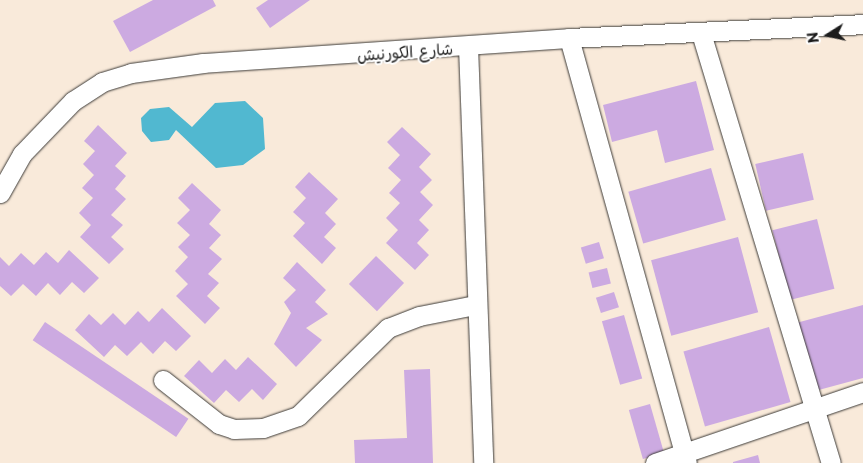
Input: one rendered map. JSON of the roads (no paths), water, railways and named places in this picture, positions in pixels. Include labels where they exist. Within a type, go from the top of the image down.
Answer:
[{"type":"street","name":"شارع الكورنيش","points":[[0,193],[22,154],[49,123],[102,82],[131,73],[203,63],[569,38],[863,24]]},
{"type":"street","points":[[700,33],[831,463]]},
{"type":"street","points":[[569,38],[685,458]]},
{"type":"street","points":[[468,46],[475,305],[483,463]]},
{"type":"street","points":[[162,380],[219,424],[234,429],[262,428],[298,416],[388,328],[419,316],[475,305]]},
{"type":"street","points":[[655,463],[685,458],[813,406],[863,392]]},
{"type":"water","points":[[245,101],[263,118],[265,149],[243,165],[216,168],[176,130],[169,140],[151,142],[142,131],[141,118],[150,109],[169,107],[192,127],[215,103]]}]
